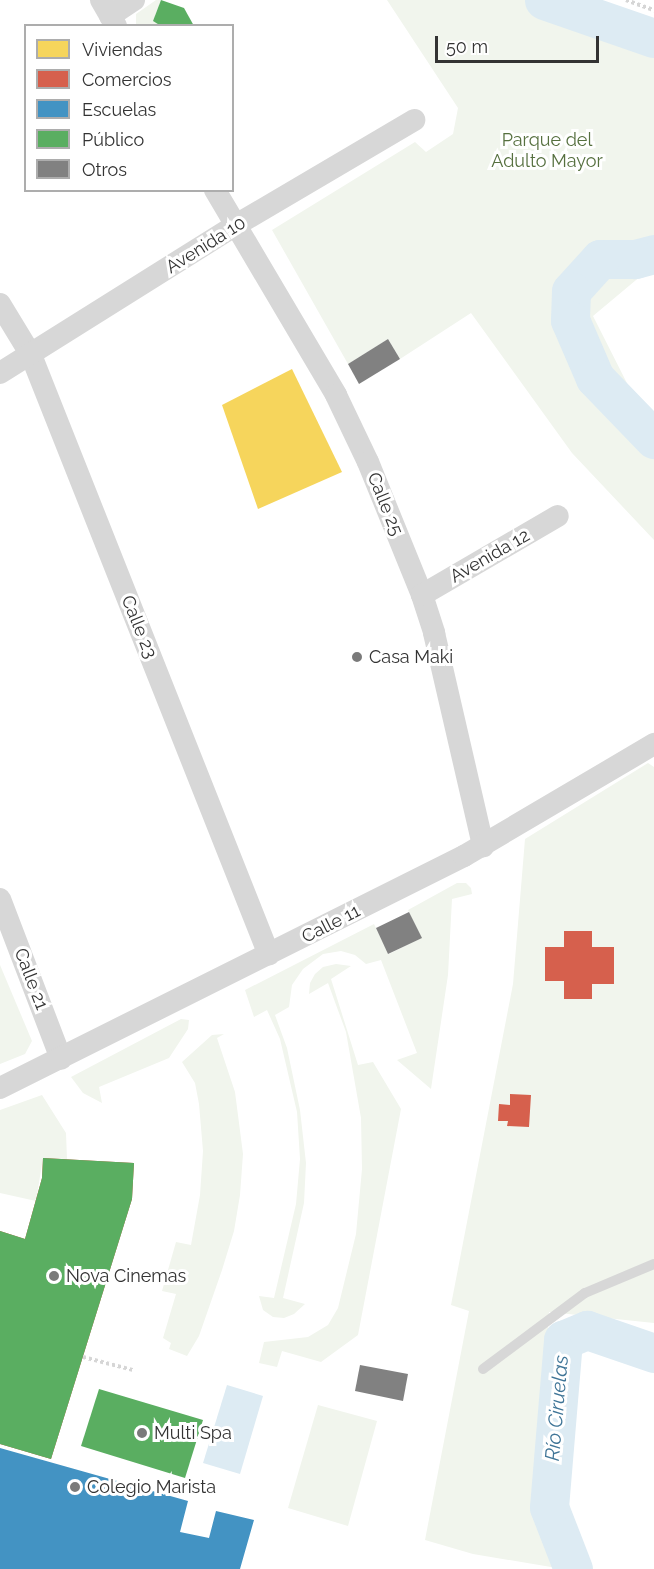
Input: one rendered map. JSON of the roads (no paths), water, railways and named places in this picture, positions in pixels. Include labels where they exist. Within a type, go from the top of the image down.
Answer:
[{"type":"street","points":[[109,14],[134,0]]},
{"type":"street","name":"Avenida 10","points":[[0,373],[236,225],[414,120]]},
{"type":"street","name":"Calle 25","points":[[216,192],[336,395],[368,462],[422,595],[444,670],[483,846]]},
{"type":"street","name":"Calle 23","points":[[0,304],[31,355],[269,955]]},
{"type":"street","name":"Avenida 12","points":[[422,595],[558,516]]},
{"type":"street","name":"Calle 11","points":[[0,1089],[483,846],[654,744]]},
{"type":"street","name":"Calle 21","points":[[0,899],[61,1059]]},
{"type":"lane","points":[[483,1369],[585,1293],[654,1264]]},
{"type":"waterway","name":"Río Ciruelas","points":[[544,0],[654,38]]},
{"type":"waterway","name":"Río Ciruelas","points":[[654,254],[635,259],[600,259],[571,291],[570,320],[595,378],[654,439]]},
{"type":"waterway","name":"Río Ciruelas","points":[[573,1569],[549,1507],[563,1340],[587,1330],[654,1353]]},
{"type":"place","name":"Casa Maki","points":[[357,657]]},
{"type":"place","name":"Nova Cinemas","points":[[54,1276]]},
{"type":"place","name":"Multi Spa","points":[[142,1433]]},
{"type":"place","name":"Colegio Marista","points":[[75,1487]]},
{"type":"park label","name":"Parque del Adulto Mayor","points":[[547,151]]}]
